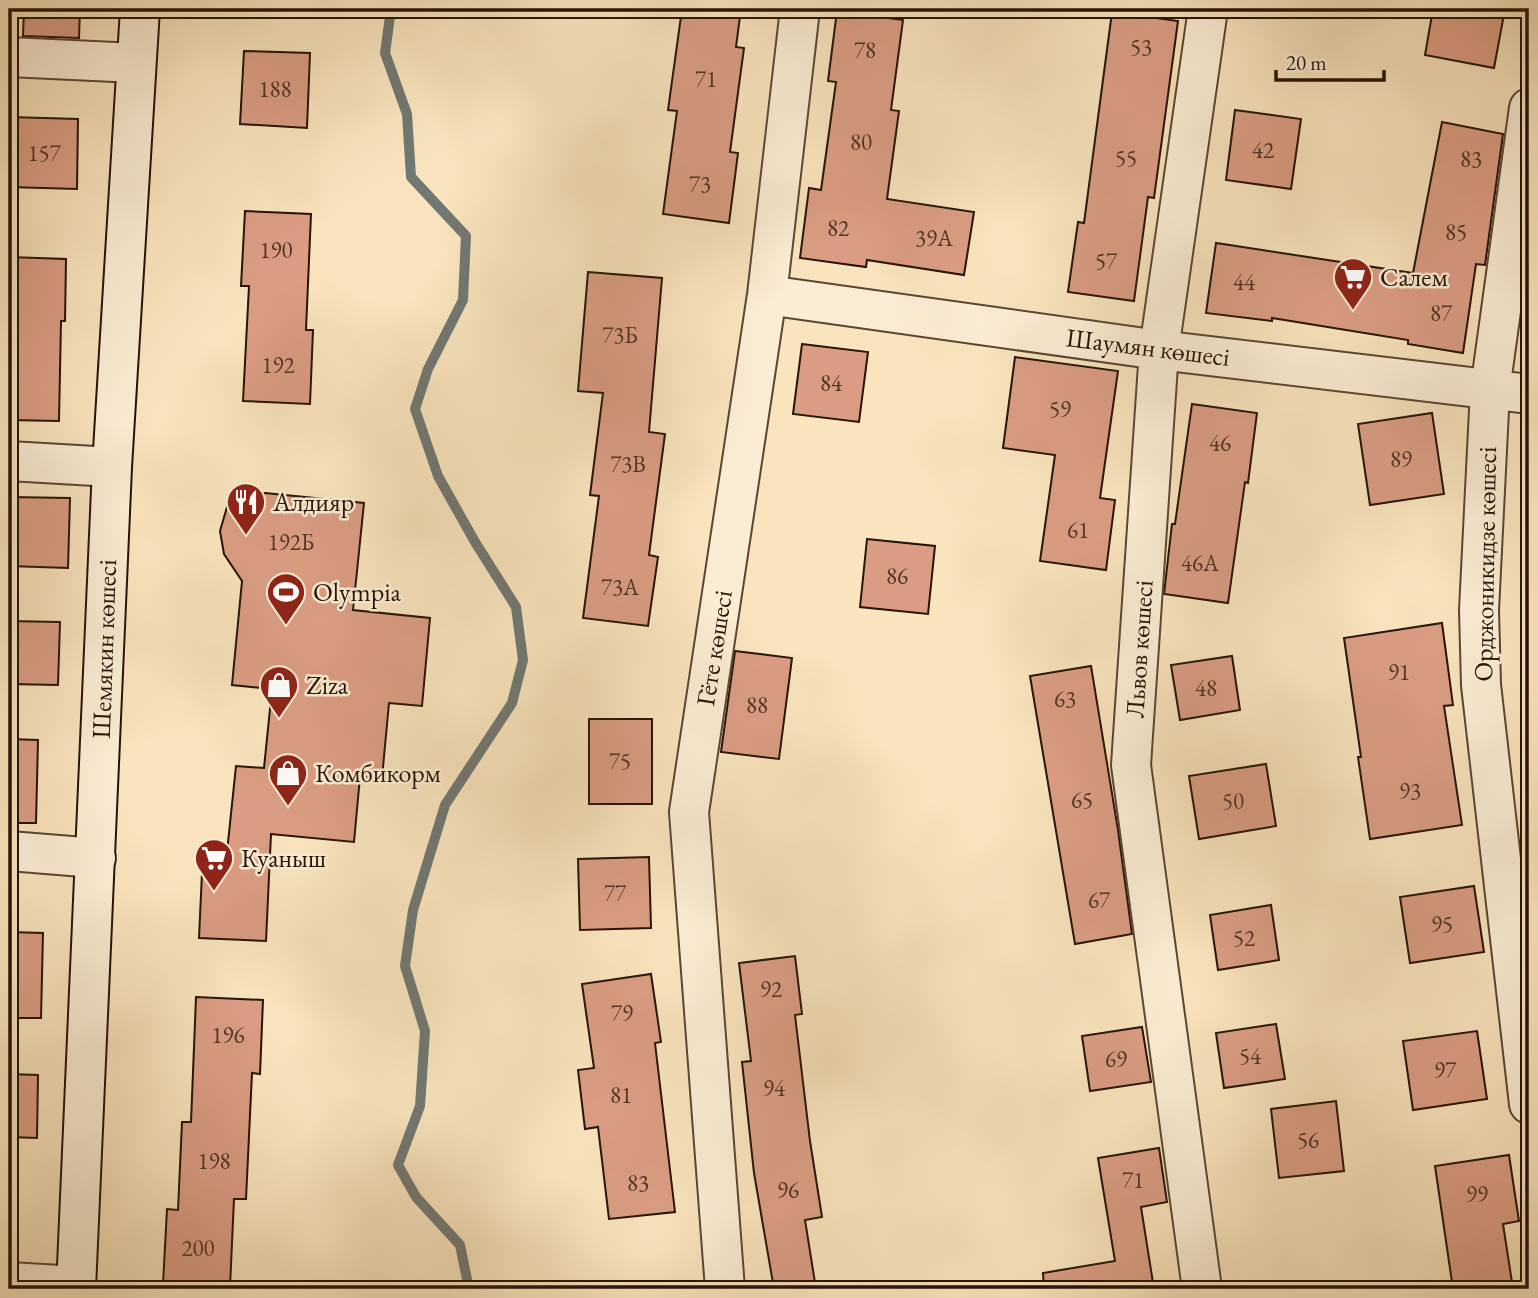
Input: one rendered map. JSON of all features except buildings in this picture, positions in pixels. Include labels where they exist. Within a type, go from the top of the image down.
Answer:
[{"type":"street","name":"Шемякин көшесі","points":[[77,1288],[111,467],[140,9]]},
{"type":"street","name":"Гёте көшесі","points":[[725,1289],[689,812],[767,295],[800,9]]},
{"type":"street","name":"Львов көшесі","points":[[1202,1289],[1132,765],[1159,350],[1208,9]]},
{"type":"street","points":[[9,57],[136,63]]},
{"type":"street","name":"Орджоникидзе көшесі","points":[[1529,108],[1490,390],[1479,610],[1481,685],[1529,1104]]},
{"type":"street","name":"Шаумян көшесі","points":[[767,295],[1159,350],[1529,394]]},
{"type":"street","points":[[9,461],[111,467]]},
{"type":"street","points":[[9,851],[96,858]]},
{"type":"street","points":[[9,1282],[77,1288]]},
{"type":"waterway","points":[[391,9],[385,53],[407,114],[411,177],[466,236],[463,300],[428,369],[415,409],[438,476],[516,607],[523,660],[512,703],[445,805],[413,910],[405,966],[425,1031],[420,1106],[398,1165],[416,1197],[460,1245],[469,1289]]},
{"type":"place","name":"Салем","points":[[1353,311]]},
{"type":"place","name":"Алдияр","points":[[246,536]]},
{"type":"place","name":"Olympia","points":[[286,626]]},
{"type":"place","name":"Ziza","points":[[279,719]]},
{"type":"place","name":"Комбикорм","points":[[288,807]]},
{"type":"place","name":"Куаныш","points":[[214,892]]}]
